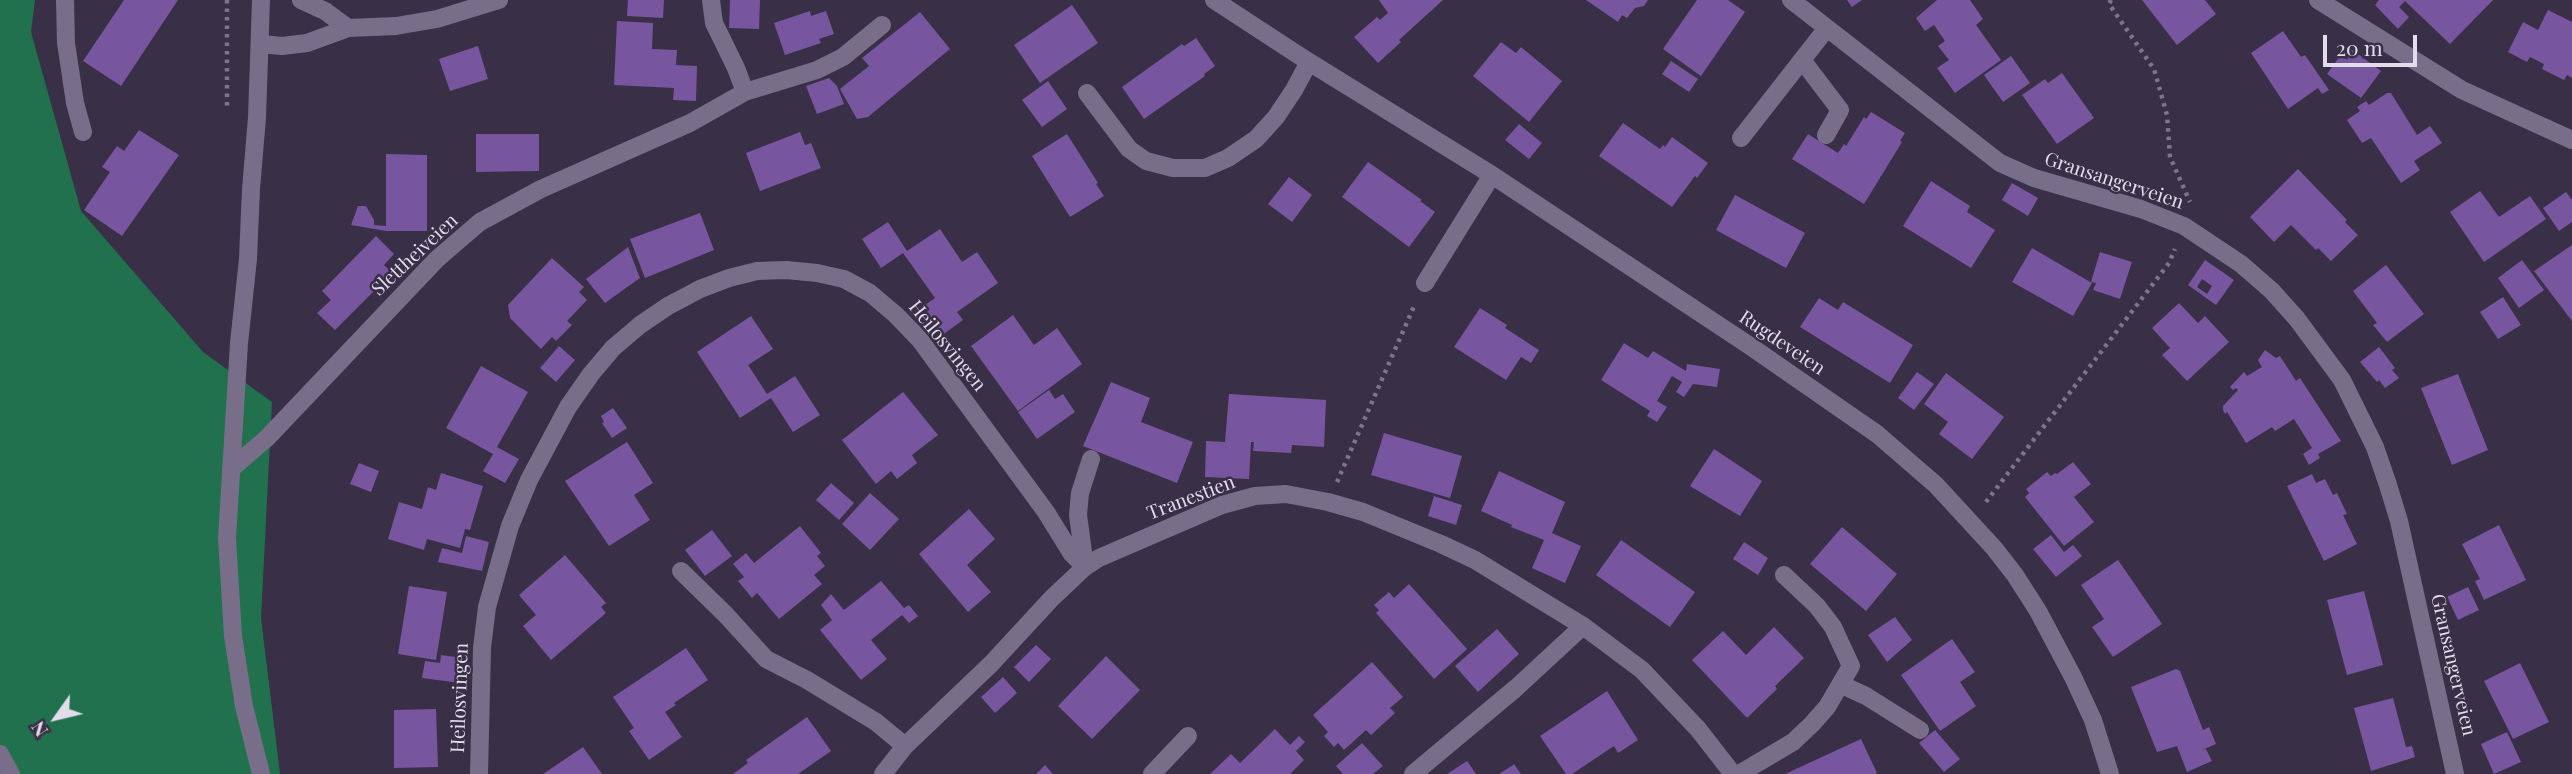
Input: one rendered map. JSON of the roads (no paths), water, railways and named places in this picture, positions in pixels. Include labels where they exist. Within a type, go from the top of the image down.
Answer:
[{"type":"street","points":[[65,0],[66,43],[75,103],[83,132]]},
{"type":"street","points":[[261,0],[261,44],[248,259],[239,343],[227,538],[233,636],[244,706],[261,774]]},
{"type":"street","points":[[301,0],[326,11],[348,28]]},
{"type":"street","points":[[261,44],[282,46],[307,43],[348,28],[396,26],[437,19],[499,0]]},
{"type":"street","points":[[711,0],[718,31],[745,92]]},
{"type":"street","name":"Rugdeveien","points":[[1214,0],[1492,175],[1877,434],[1936,485],[2015,575],[2049,630],[2093,720],[2110,774]]},
{"type":"street","name":"Gransangerveien","points":[[1790,0],[2000,163],[2034,178],[2141,209],[2184,226],[2241,264],[2272,291],[2322,350],[2342,380],[2375,447],[2399,521],[2455,774]]},
{"type":"street","points":[[2318,0],[2462,90],[2572,140]]},
{"type":"street","name":"Slettheiveien","points":[[231,468],[267,438],[437,258],[480,222],[541,189],[690,123],[745,92],[817,71],[843,57],[882,26]]},
{"type":"street","points":[[1741,138],[1827,28]]},
{"type":"street","points":[[1802,60],[1840,110],[1826,135]]},
{"type":"street","points":[[1087,93],[1129,149],[1146,161],[1173,167],[1205,168],[1228,159],[1256,139],[1276,117],[1309,62]]},
{"type":"street","points":[[1425,283],[1492,175]]},
{"type":"street","name":"Heilosvingen","points":[[479,774],[482,648],[487,607],[510,526],[534,470],[568,407],[591,373],[613,348],[668,306],[700,289],[730,278],[757,271],[817,273],[844,279],[870,293],[920,340],[1046,512],[1072,554],[1085,567]]},
{"type":"street","points":[[1085,567],[1078,515],[1080,493],[1091,458]]},
{"type":"street","name":"Tranestien","points":[[883,774],[905,746],[991,664],[1052,598],[1085,567],[1099,558],[1222,505],[1255,496],[1286,494],[1363,512],[1464,554],[1584,625],[1642,670],[1698,729],[1732,774]]},
{"type":"street","points":[[681,571],[766,659],[807,680],[876,722],[905,746]]},
{"type":"street","points":[[1739,774],[1793,742],[1827,707],[1851,666],[1833,627],[1817,606],[1784,575]]},
{"type":"street","points":[[1413,774],[1516,688],[1584,625]]},
{"type":"street","points":[[1842,685],[1866,696],[1920,730]]},
{"type":"street","points":[[1152,774],[1188,736]]},
{"type":"street","points":[[0,754],[11,774]]}]
